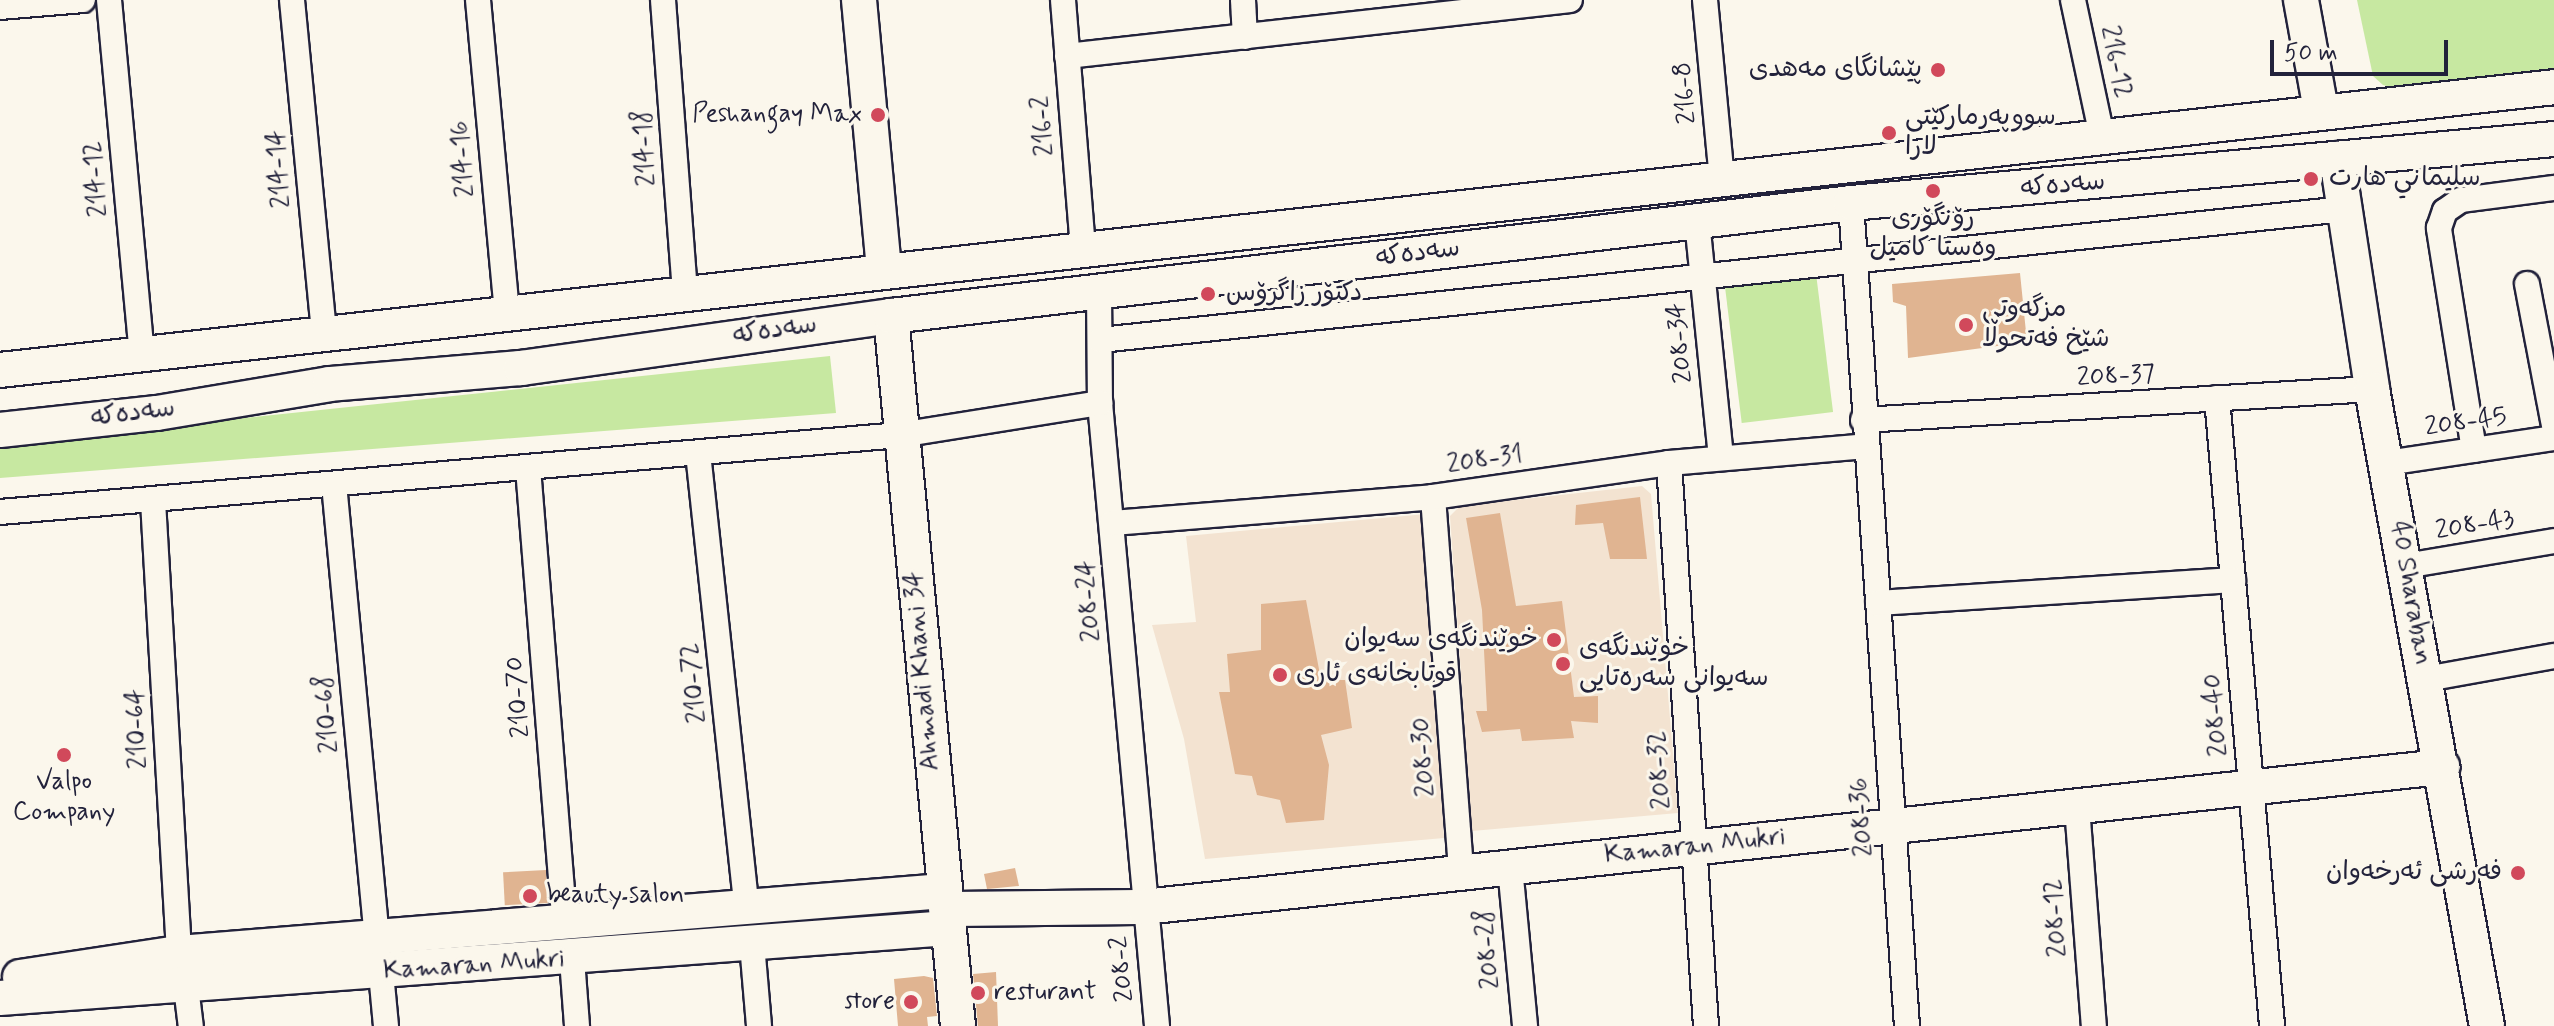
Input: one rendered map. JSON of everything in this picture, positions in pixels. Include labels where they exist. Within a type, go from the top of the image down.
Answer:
[{"type":"street","points":[[0,7],[83,0]]},
{"type":"street","name":"214-12","points":[[109,0],[142,354]]},
{"type":"street","name":"214-14","points":[[292,0],[335,331]]},
{"type":"street","name":"214-16","points":[[478,0],[507,312]]},
{"type":"street","name":"214-18","points":[[663,0],[685,292]]},
{"type":"street","points":[[859,0],[884,269]]},
{"type":"street","name":"216-2","points":[[1063,0],[1083,247]]},
{"type":"street","points":[[1243,0],[1245,37]]},
{"type":"street","points":[[1067,56],[1570,0]]},
{"type":"street","name":"216-8","points":[[1705,0],[1722,180]]},
{"type":"street","name":"216-12","points":[[2073,0],[2102,136]]},
{"type":"street","points":[[2301,0],[2321,110]]},
{"type":"street","name":"سەدەکە","points":[[0,370],[884,269],[2554,87]]},
{"type":"street","name":"سەدەکە","points":[[0,430],[157,413],[350,382],[521,368],[891,316],[1851,203],[2337,159],[2549,147]]},
{"type":"street","name":"40 Sharaban","points":[[2337,159],[2372,389],[2487,1026]]},
{"type":"street","points":[[2474,450],[2439,228],[2445,211],[2461,200],[2554,188]]},
{"type":"street","points":[[1523,201],[1532,241]]},
{"type":"street","name":"208-36","points":[[1851,203],[1863,420],[1907,1026]]},
{"type":"street","points":[[1461,208],[1469,228],[1466,248]]},
{"type":"street","points":[[1100,340],[1854,258],[2345,209]]},
{"type":"street","name":"208-34","points":[[1697,221],[1721,458]]},
{"type":"street","points":[[2527,284],[2554,426]]},
{"type":"street","name":"208-24","points":[[1099,291],[1100,403],[1144,907]]},
{"type":"street","name":"Ahmadi Khani 34","points":[[891,316],[958,1026]]},
{"type":"street","points":[[450,319],[429,333],[425,346],[432,359],[455,371]]},
{"type":"street","points":[[335,331],[371,340],[377,358],[350,382]]},
{"type":"street","name":"208-37","points":[[1863,420],[2372,389]]},
{"type":"street","name":"208-40","points":[[2217,398],[2272,1026]]},
{"type":"street","points":[[0,512],[900,435],[1100,403]]},
{"type":"street","name":"208-45","points":[[2386,463],[2554,438]]},
{"type":"street","name":"208-31","points":[[1112,523],[1433,497],[1669,463],[1866,446]]},
{"type":"street","name":"210-72","points":[[698,453],[747,908]]},
{"type":"street","name":"208-32","points":[[1669,463],[1706,1026]]},
{"type":"street","name":"210-70","points":[[528,468],[565,923]]},
{"type":"street","name":"210-68","points":[[334,484],[377,939]]},
{"type":"street","name":"208-30","points":[[1433,497],[1461,871]]},
{"type":"street","name":"210-64","points":[[153,501],[179,953]]},
{"type":"street","name":"208-43","points":[[2405,566],[2554,541]]},
{"type":"street","points":[[1878,603],[2233,580]]},
{"type":"street","points":[[2426,679],[2554,656]]},
{"type":"street","name":"Kamaran Mukri","points":[[0,980],[179,953],[747,908],[1144,907],[2442,767]]},
{"type":"street","name":"208-12","points":[[2077,807],[2094,1026]]},
{"type":"street","name":"208-28","points":[[1510,867],[1525,1026]]},
{"type":"street","name":"208-2","points":[[1144,907],[1157,1026]]},
{"type":"street","name":"Kamaran Mukri","points":[[0,998],[752,944],[946,909]]},
{"type":"street","points":[[453,932],[457,967]]},
{"type":"street","points":[[752,944],[759,1026]]},
{"type":"street","points":[[572,959],[577,1026]]},
{"type":"street","points":[[381,973],[386,1026]]},
{"type":"street","points":[[186,987],[191,1026]]},
{"type":"shaded area","name":"خوێندنگەی سەیوانی سەرەتایی","points":[[1642,486],[1651,494],[1678,813],[1472,831],[1450,516],[1460,506]]},
{"type":"shaded area","points":[[1426,514],[1444,838],[1205,859],[1184,739],[1152,625],[1196,622],[1186,536]]},
{"type":"green space","points":[[2357,0],[2554,0],[2554,70],[2398,89],[2383,85],[2373,76]]},
{"type":"green space","points":[[1815,265],[1833,412],[1742,423],[1724,276]]},
{"type":"green space","points":[[830,356],[836,413],[0,478],[0,444]]},
{"type":"building","name":"مزگەوتی شێخ فەتحوڵا","points":[[2020,273],[2027,342],[1908,358],[1906,306],[1893,302],[1892,284]]},
{"type":"building","points":[[1640,497],[1647,559],[1610,559],[1603,523],[1575,525],[1576,505]]},
{"type":"building","points":[[1500,513],[1516,606],[1562,601],[1574,697],[1598,696],[1598,723],[1571,721],[1574,738],[1522,741],[1520,729],[1482,732],[1476,711],[1487,711],[1482,610],[1466,518]]},
{"type":"building","points":[[1306,600],[1321,680],[1345,680],[1352,728],[1321,735],[1329,765],[1324,820],[1286,823],[1280,800],[1257,795],[1252,776],[1235,774],[1219,692],[1230,692],[1227,654],[1261,650],[1261,604]]},
{"type":"building","points":[[1015,868],[1019,886],[987,889],[984,874]]},
{"type":"building","points":[[546,870],[548,903],[505,905],[503,872]]},
{"type":"building","points":[[996,972],[998,1026],[978,1026],[973,974]]},
{"type":"building","name":"store","points":[[933,978],[937,1016],[927,1017],[928,1026],[898,1026],[894,979]]},
{"type":"place","name":"پێشانگای مەهدی","points":[[1938,70]]},
{"type":"place","name":"Peshangay Max","points":[[878,115]]},
{"type":"place","name":"سووپەرمارکێتی لارا","points":[[1889,133]]},
{"type":"place","name":"سليماني هارت","points":[[2311,179]]},
{"type":"place","name":"رۆنگۆری وەستا کامیل","points":[[1933,191]]},
{"type":"place","name":"دکتۆر زاگرۆس","points":[[1208,294]]},
{"type":"place","name":"مزگەوتی شێخ فەتحوڵا","points":[[1966,325]]},
{"type":"place","name":"خوێندنگەی سەیوان","points":[[1554,640]]},
{"type":"place","name":"خوێندنگەی سەیوانی سەرەتایی","points":[[1563,664]]},
{"type":"place","name":"قوتابخانەی ئاری","points":[[1280,675]]},
{"type":"place","name":"Valpo Company","points":[[64,755]]},
{"type":"place","name":"فەرشی ئەرخەوان","points":[[2518,873]]},
{"type":"place","name":"beauty salon","points":[[530,896]]},
{"type":"place","name":"resturant","points":[[978,993]]},
{"type":"place","name":"store","points":[[911,1002]]}]
